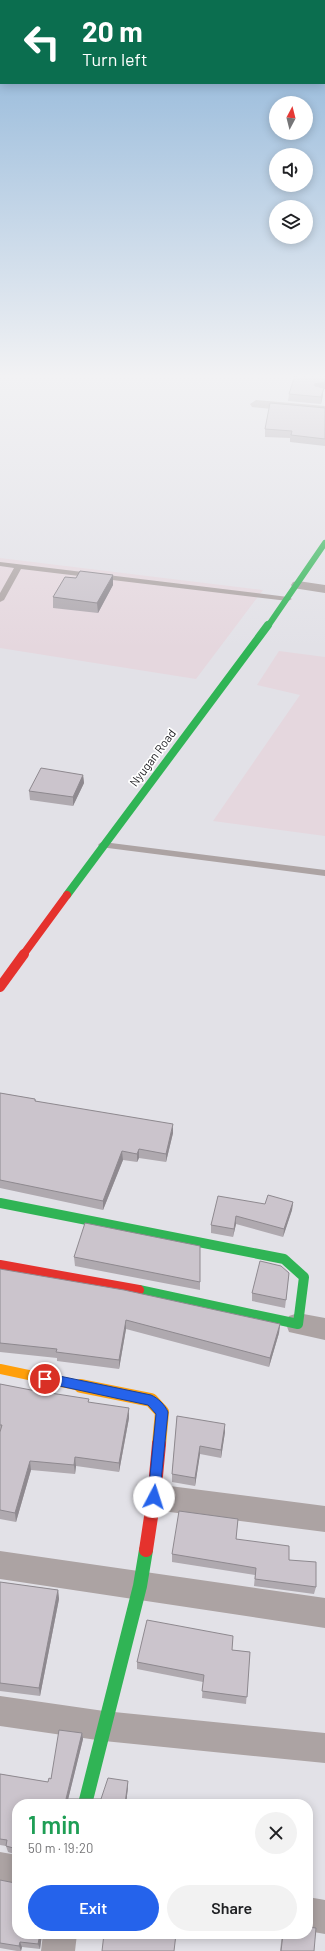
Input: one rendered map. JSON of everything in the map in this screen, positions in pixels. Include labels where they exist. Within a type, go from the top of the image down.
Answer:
[{"type":"main road","name":"Nyugan Road","points":[[0,987],[103,845],[288,599],[325,543]]},
{"type":"main road","points":[[0,1203],[284,1259],[304,1277],[298,1324],[125,1287],[0,1265]]},
{"type":"main road","points":[[0,1369],[151,1400],[162,1412],[154,1497],[140,1586],[86,1799]]},
{"type":"street","points":[[298,585],[325,589]]},
{"type":"street","points":[[298,1324],[325,1329]]},
{"type":"street","points":[[154,1497],[325,1518]]},
{"type":"street","points":[[0,1565],[325,1613]]},
{"type":"street","points":[[0,1711],[104,1726],[325,1748]]},
{"type":"street","points":[[0,1868],[12,1870]]},
{"type":"street","points":[[313,1915],[325,1917]]},
{"type":"street","points":[[58,1951],[59,1939]]},
{"type":"lane","points":[[0,564],[288,599]]},
{"type":"lane","points":[[0,600],[20,566]]},
{"type":"lane","points":[[103,845],[325,873]]},
{"type":"shaded area","points":[[0,558],[263,590],[196,679],[0,648]]},
{"type":"shaded area","points":[[279,651],[325,657],[325,836],[213,821],[300,695],[257,685]]},
{"type":"building","points":[[80,571],[113,575],[97,603],[53,597],[65,577],[76,578]]},
{"type":"building","points":[[41,768],[83,775],[73,797],[29,791]]},
{"type":"building","points":[[0,1093],[35,1099],[35,1101],[173,1124],[166,1154],[139,1149],[137,1154],[122,1151],[103,1201],[0,1180]]},
{"type":"building","points":[[268,1195],[293,1202],[284,1229],[236,1216],[234,1229],[211,1225],[218,1196],[265,1204]]},
{"type":"building","points":[[85,1223],[200,1246],[200,1282],[74,1257]]},
{"type":"building","points":[[260,1261],[281,1266],[289,1273],[286,1300],[252,1293]]},
{"type":"building","points":[[0,1269],[124,1290],[280,1324],[270,1358],[126,1320],[119,1360],[56,1352],[57,1349],[0,1343]]},
{"type":"building","points":[[0,1384],[89,1399],[88,1402],[129,1408],[119,1463],[75,1457],[74,1465],[30,1461],[15,1513],[0,1510],[0,1432],[2,1425],[0,1425]]},
{"type":"building","points":[[177,1416],[225,1424],[221,1450],[200,1446],[195,1478],[172,1474]]},
{"type":"building","points":[[179,1511],[238,1519],[236,1539],[289,1546],[289,1560],[316,1562],[316,1587],[255,1579],[256,1568],[172,1554]]},
{"type":"building","points":[[0,1582],[58,1590],[39,1688],[0,1683]]},
{"type":"building","points":[[147,1620],[233,1636],[232,1650],[250,1652],[247,1697],[202,1691],[204,1675],[137,1662]]},
{"type":"building","points":[[59,1730],[82,1733],[66,1799],[12,1799],[12,1848],[6,1846],[7,1840],[0,1839],[0,1774],[48,1782],[49,1778],[51,1779]]},
{"type":"building","points":[[108,1778],[128,1781],[126,1799],[101,1799]]},
{"type":"building","points":[[0,1880],[12,1882],[12,1939],[39,1939],[38,1944],[20,1942],[19,1946],[0,1943]]},
{"type":"building","points":[[313,1928],[316,1928],[314,1951],[281,1951],[282,1939],[313,1939]]},
{"type":"building","points":[[103,1939],[175,1939],[174,1951],[102,1951]]},
{"type":"traffic: fast","points":[[67,895],[288,599],[325,543]]},
{"type":"traffic: fast","points":[[0,1203],[284,1259],[304,1277],[298,1324],[139,1290]]},
{"type":"traffic: fast","points":[[86,1799],[140,1586],[146,1550]]},
{"type":"traffic: slow","points":[[0,1369],[151,1400],[162,1412],[159,1444]]},
{"type":"traffic: jam","points":[[0,987],[67,895]]},
{"type":"traffic: jam","points":[[0,1265],[139,1290]]},
{"type":"traffic: jam","points":[[146,1550],[154,1497],[159,1444]]},
{"type":"route","points":[[45,1379],[151,1400],[162,1412],[154,1497]]}]
